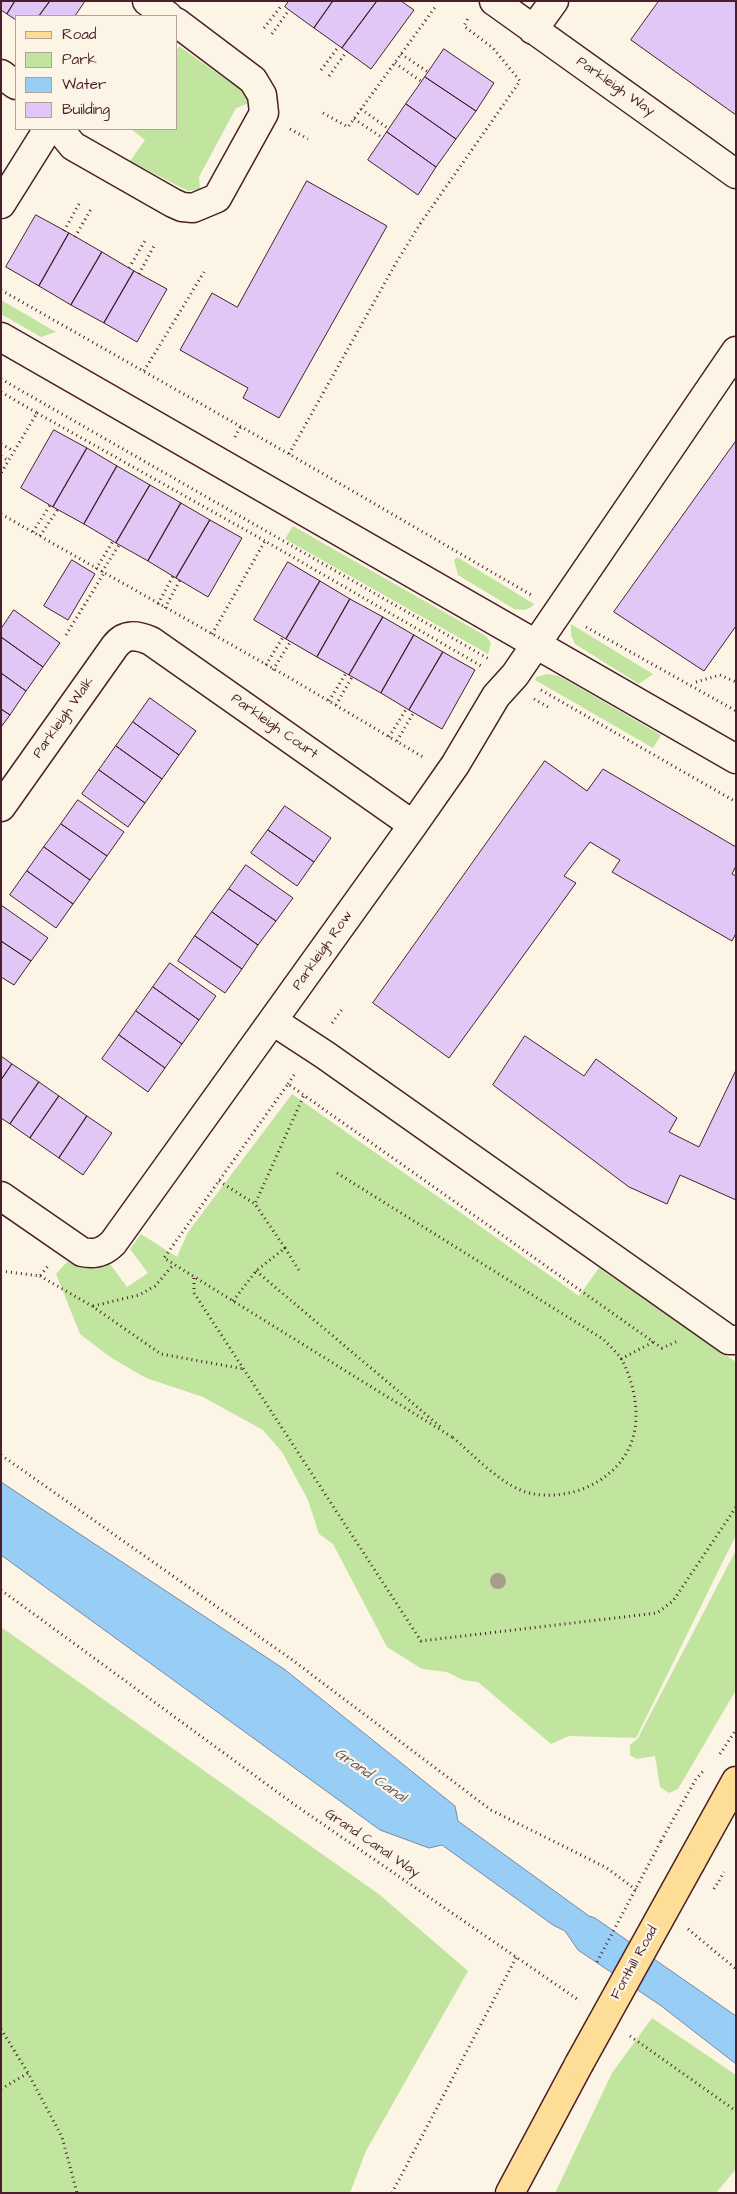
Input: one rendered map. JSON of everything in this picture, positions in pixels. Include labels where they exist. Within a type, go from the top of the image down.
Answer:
[{"type":"main road","name":"Fonthill Road","points":[[510,2193],[579,2064],[736,1781]]},
{"type":"street","points":[[130,15],[140,1]]},
{"type":"street","points":[[147,1],[167,15]]},
{"type":"street","points":[[534,30],[554,1]]},
{"type":"street","name":"Parkleigh Way","points":[[484,5],[534,30],[736,174]]},
{"type":"street","points":[[60,130],[72,146],[173,204],[194,208],[217,198],[264,113],[262,95],[254,80],[178,23]]},
{"type":"street","points":[[1,74],[15,84]]},
{"type":"street","points":[[1,204],[47,130]]},
{"type":"street","points":[[1,337],[736,759]]},
{"type":"street","name":"Parkleigh Row","points":[[1,1196],[82,1252],[90,1254],[100,1252],[113,1243],[131,1221],[414,826],[455,764],[496,696],[515,675],[535,642],[736,351]]},
{"type":"street","name":"Parkleigh Walk","points":[[1,807],[120,639],[131,636]]},
{"type":"street","name":"Parkleigh Court","points":[[131,636],[151,642],[414,826]]},
{"type":"street","points":[[273,1021],[333,1061],[730,1340],[736,1340]]},
{"type":"path","points":[[264,28],[282,5]]},
{"type":"path","points":[[289,454],[420,224],[520,81],[493,48],[464,26],[484,5]]},
{"type":"path","points":[[323,113],[348,127],[436,6]]},
{"type":"path","points":[[272,34],[289,10]]},
{"type":"path","points":[[321,70],[338,46]]},
{"type":"path","points":[[329,76],[347,52]]},
{"type":"path","points":[[401,54],[428,72]]},
{"type":"path","points":[[395,63],[422,82]]},
{"type":"path","points":[[361,110],[389,129]]},
{"type":"path","points":[[354,119],[383,138]]},
{"type":"path","points":[[64,231],[80,202]]},
{"type":"path","points":[[75,237],[91,208]]},
{"type":"path","points":[[129,268],[146,239]]},
{"type":"path","points":[[139,274],[155,244]]},
{"type":"path","points":[[144,371],[204,272]]},
{"type":"path","points":[[1,290],[289,454],[531,595]]},
{"type":"path","points":[[1,379],[486,656]]},
{"type":"path","points":[[1,392],[489,670]]},
{"type":"path","points":[[1,473],[37,413]]},
{"type":"path","points":[[1,444],[14,451]]},
{"type":"path","points":[[1,456],[9,461]]},
{"type":"path","points":[[33,532],[50,505]]},
{"type":"path","points":[[40,536],[58,509]]},
{"type":"path","points":[[1,514],[430,761]]},
{"type":"path","points":[[96,568],[113,541]]},
{"type":"path","points":[[212,634],[265,541]]},
{"type":"path","points":[[66,635],[119,545]]},
{"type":"path","points":[[158,604],[173,576]]},
{"type":"path","points":[[165,608],[180,580]]},
{"type":"path","points":[[583,626],[736,711]]},
{"type":"path","points":[[266,665],[283,637]]},
{"type":"path","points":[[273,670],[291,641]]},
{"type":"path","points":[[328,701],[346,673]]},
{"type":"path","points":[[696,682],[720,674],[736,682]]},
{"type":"path","points":[[336,706],[352,677]]},
{"type":"path","points":[[532,685],[736,802]]},
{"type":"path","points":[[389,737],[407,708]]},
{"type":"path","points":[[397,741],[414,712]]},
{"type":"path","points":[[329,1027],[343,1008]]},
{"type":"path","points":[[452,1437],[164,1258],[288,1084],[662,1348],[710,1326]]},
{"type":"path","points":[[255,1204],[304,1096]]},
{"type":"path","points":[[256,1270],[504,1481],[533,1494],[563,1495],[591,1486],[612,1471],[628,1450],[635,1426],[635,1393],[621,1359],[603,1339],[337,1173]]},
{"type":"path","points":[[218,1181],[255,1204],[300,1272]]},
{"type":"path","points":[[233,1301],[256,1270],[285,1248]]},
{"type":"path","points":[[40,1276],[53,1260]]},
{"type":"path","points":[[92,1306],[139,1295],[155,1286],[174,1264]]},
{"type":"path","points":[[1,1271],[40,1276],[92,1306],[161,1354],[244,1368]]},
{"type":"path","points":[[194,1277],[194,1293],[421,1641],[657,1613],[673,1601],[736,1507]]},
{"type":"path","points":[[621,1359],[653,1342]]},
{"type":"path","points":[[1,1455],[291,1659],[491,1810],[608,1868],[645,1897]]},
{"type":"path","name":"Grand Canal Way","points":[[1,1590],[295,1806],[581,2002]]},
{"type":"path","points":[[594,1968],[696,1779]]},
{"type":"path","points":[[683,1925],[736,1969]]},
{"type":"path","points":[[392,2193],[516,1956]]},
{"type":"path","points":[[576,2002],[580,1994]]},
{"type":"path","points":[[1,2029],[28,2073],[62,2137],[77,2193]]},
{"type":"path","points":[[625,2033],[736,2111]]},
{"type":"path","points":[[1,2089],[28,2073]]},
{"type":"green space","points":[[179,46],[244,92],[249,103],[236,108],[199,177],[200,189],[188,191],[130,161],[145,140],[132,130],[178,130]]},
{"type":"green space","points":[[1,300],[56,332],[41,337],[1,314]]},
{"type":"green space","points":[[293,526],[486,636],[491,643],[488,654],[285,539]]},
{"type":"green space","points":[[457,557],[534,604],[528,609],[514,609],[458,575],[454,560]]},
{"type":"green space","points":[[571,624],[653,674],[639,684],[575,644],[571,635]]},
{"type":"green space","points":[[547,674],[559,676],[661,735],[653,748],[535,680],[537,677]]},
{"type":"green space","points":[[292,1094],[579,1296],[599,1268],[736,1362],[736,1535],[636,1738],[569,1736],[551,1744],[478,1682],[463,1680],[447,1672],[422,1669],[387,1647],[333,1544],[319,1534],[308,1500],[282,1452],[263,1430],[203,1397],[146,1378],[110,1357],[80,1334],[56,1274],[67,1262],[94,1268],[110,1264],[127,1287],[148,1273],[130,1249],[141,1234],[177,1257],[188,1232]]},
{"type":"green space","points":[[736,1550],[736,1690],[678,1789],[669,1793],[660,1787],[655,1756],[637,1759],[630,1755],[630,1745],[638,1738]]},
{"type":"green space","points":[[1,1627],[380,1895],[468,1971],[366,2151],[350,2193],[1,2193]]},
{"type":"green space","points":[[652,2018],[736,2075],[736,2169],[716,2193],[555,2193],[612,2073]]},
{"type":"water","name":"Grand Canal","points":[[1,1482],[284,1669],[455,1806],[458,1821],[589,1916],[595,1918],[736,2016],[736,2064],[660,2005],[578,1950],[565,1931],[553,1925],[442,1845],[429,1848],[380,1830],[1,1555]]},
{"type":"building","points":[[1,1],[15,1],[7,14],[1,10]]},
{"type":"building","points":[[15,1],[50,1],[40,15],[15,15],[15,19],[7,14]]},
{"type":"building","points":[[50,1],[85,1],[76,15],[40,15]]},
{"type":"building","points":[[289,1],[333,1],[314,28],[285,7]]},
{"type":"building","points":[[333,1],[377,1],[342,48],[314,28]]},
{"type":"building","points":[[377,1],[401,1],[414,10],[371,69],[342,48]]},
{"type":"building","points":[[659,1],[736,1],[736,115],[631,40]]},
{"type":"building","points":[[444,49],[494,83],[476,111],[425,77]]},
{"type":"building","points":[[425,77],[476,111],[456,139],[406,104]]},
{"type":"building","points":[[406,104],[456,139],[436,167],[387,132]]},
{"type":"building","points":[[387,132],[436,167],[418,195],[368,160]]},
{"type":"building","points":[[307,181],[387,226],[279,418],[243,398],[248,388],[180,350],[212,293],[237,307]]},
{"type":"building","points":[[36,215],[69,233],[39,286],[6,267]]},
{"type":"building","points":[[69,233],[102,252],[71,305],[39,286]]},
{"type":"building","points":[[102,252],[134,271],[104,323],[71,305]]},
{"type":"building","points":[[134,271],[167,289],[137,342],[104,323]]},
{"type":"building","points":[[54,430],[87,448],[53,507],[21,488]]},
{"type":"building","points":[[736,441],[736,626],[704,671],[614,612]]},
{"type":"building","points":[[87,448],[117,466],[84,524],[53,507]]},
{"type":"building","points":[[117,466],[150,485],[116,543],[84,524]]},
{"type":"building","points":[[150,485],[181,503],[148,561],[116,543]]},
{"type":"building","points":[[181,503],[210,520],[176,578],[148,561]]},
{"type":"building","points":[[210,520],[242,538],[208,597],[176,578]]},
{"type":"building","points":[[72,560],[95,574],[68,620],[44,606]]},
{"type":"building","points":[[288,562],[320,581],[286,639],[254,620]]},
{"type":"building","points":[[320,581],[350,599],[317,657],[286,639]]},
{"type":"building","points":[[350,599],[383,617],[349,675],[317,657]]},
{"type":"building","points":[[14,610],[60,643],[43,667],[1,637],[1,629]]},
{"type":"building","points":[[383,617],[414,635],[381,693],[349,675]]},
{"type":"building","points":[[414,635],[443,652],[409,710],[381,693]]},
{"type":"building","points":[[1,637],[43,667],[26,691],[1,673]]},
{"type":"building","points":[[443,652],[475,670],[442,729],[409,710]]},
{"type":"building","points":[[1,673],[26,691],[10,715],[1,709]]},
{"type":"building","points":[[150,698],[196,731],[179,755],[133,722]]},
{"type":"building","points":[[1,709],[10,715],[1,727]]},
{"type":"building","points":[[133,722],[179,755],[162,779],[116,746]]},
{"type":"building","points":[[116,746],[162,779],[145,803],[99,770]]},
{"type":"building","points":[[545,761],[587,791],[603,769],[736,847],[736,866],[732,874],[736,876],[736,933],[732,941],[612,872],[620,860],[590,842],[564,876],[576,883],[449,1058],[373,1003]]},
{"type":"building","points":[[99,770],[145,803],[128,827],[82,794]]},
{"type":"building","points":[[78,800],[124,832],[107,856],[61,824]]},
{"type":"building","points":[[285,806],[331,838],[314,862],[268,830]]},
{"type":"building","points":[[61,824],[107,856],[90,880],[44,847]]},
{"type":"building","points":[[268,830],[314,862],[297,886],[251,853]]},
{"type":"building","points":[[44,847],[90,880],[73,904],[27,871]]},
{"type":"building","points":[[246,865],[293,898],[276,921],[229,889]]},
{"type":"building","points":[[27,871],[73,904],[56,928],[10,895]]},
{"type":"building","points":[[229,889],[276,921],[258,945],[212,912]]},
{"type":"building","points":[[1,905],[48,938],[31,961],[1,941]]},
{"type":"building","points":[[212,912],[258,945],[242,969],[195,936]]},
{"type":"building","points":[[195,936],[242,969],[225,993],[178,961]]},
{"type":"building","points":[[1,941],[31,961],[14,985],[1,977]]},
{"type":"building","points":[[170,963],[216,996],[199,1020],[153,987]]},
{"type":"building","points":[[153,987],[199,1020],[182,1044],[136,1011]]},
{"type":"building","points":[[136,1011],[182,1044],[165,1068],[119,1035]]},
{"type":"building","points":[[119,1035],[165,1068],[148,1092],[102,1059]]},
{"type":"building","points":[[525,1036],[584,1076],[596,1059],[677,1118],[669,1132],[699,1147],[736,1070],[736,1200],[680,1175],[667,1204],[629,1187],[493,1085]]},
{"type":"building","points":[[1,1056],[12,1064],[1,1080]]},
{"type":"building","points":[[12,1064],[39,1082],[10,1124],[1,1118],[1,1080]]},
{"type":"building","points":[[39,1082],[59,1096],[30,1138],[10,1124]]},
{"type":"building","points":[[59,1096],[87,1116],[59,1158],[30,1138]]},
{"type":"building","points":[[87,1116],[112,1133],[83,1175],[59,1158]]}]
